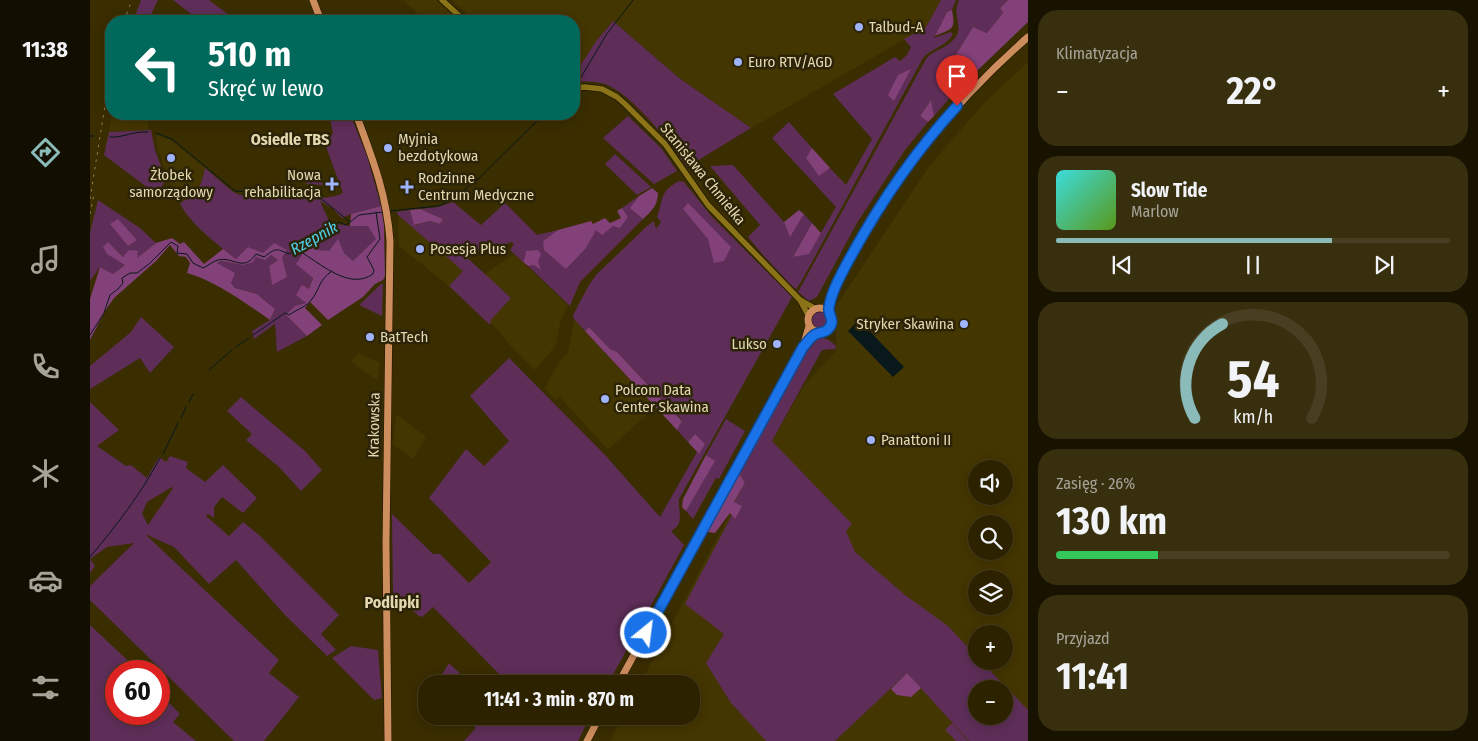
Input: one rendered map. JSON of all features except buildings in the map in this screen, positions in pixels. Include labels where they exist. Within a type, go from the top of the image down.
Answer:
[{"type":"main road","points":[[313,0],[319,15]]},
{"type":"main road","points":[[834,289],[818,308],[808,315],[807,322],[812,331],[824,332],[830,328],[832,321],[829,306],[834,289],[871,220],[920,150],[980,81],[1028,37]]},
{"type":"main road","name":"Krakowska","points":[[358,120],[380,180],[388,216],[390,241],[386,550],[388,741]]},
{"type":"main road","points":[[818,308],[829,312]]},
{"type":"main road","points":[[623,675],[803,347],[809,326]]},
{"type":"main road","points":[[803,347],[818,333]]},
{"type":"main road","points":[[587,741],[595,725]]},
{"type":"street","points":[[442,0],[458,15]]},
{"type":"street","name":"Stanisława Chmielka","points":[[580,87],[602,89],[617,97],[659,137],[708,205],[800,300],[808,315]]},
{"type":"street","name":"Stanisława Chmielka","points":[[800,300],[818,308]]},
{"type":"shaded area","points":[[141,0],[158,0],[151,15],[135,15]]},
{"type":"shaded area","points":[[173,0],[209,0],[229,15],[192,15]]},
{"type":"shaded area","points":[[403,0],[436,0],[452,15],[419,15]]},
{"type":"shaded area","points":[[452,0],[941,0],[926,27],[751,128],[679,78],[613,21],[597,40],[580,66],[580,15],[468,15]]},
{"type":"shaded area","points":[[941,0],[956,0],[952,10],[947,12],[934,38],[951,32],[953,34],[947,41],[923,58],[796,289],[748,237],[760,225],[710,166],[733,165],[784,222],[790,236],[804,214],[812,223],[793,257],[809,253],[836,207],[772,138],[789,122],[812,148],[806,158],[819,175],[830,168],[846,185],[872,139],[833,94],[895,57],[900,61],[907,55],[911,47],[904,39],[926,27]]},
{"type":"shaded area","points":[[959,0],[1008,0],[1000,8],[1003,13],[987,33],[973,27],[939,82],[954,93],[934,116],[931,100],[920,116],[928,122],[905,150],[857,223],[817,297],[809,301],[798,292],[926,59],[950,43],[957,35],[956,10]]},
{"type":"shaded area","points":[[1008,0],[1028,0],[1028,22],[954,93],[939,82],[973,27],[987,33],[1003,13],[1000,8]]},
{"type":"shaded area","points":[[952,10],[953,25],[949,30],[935,36],[947,12]]},
{"type":"shaded area","points":[[613,21],[679,78],[751,128],[687,167],[650,120],[627,98],[605,84],[580,82],[580,66],[597,40]]},
{"type":"shaded area","points":[[1028,62],[1028,741],[610,741],[618,725],[700,725],[700,675],[645,675],[735,504],[805,384],[836,351],[836,306],[930,165],[986,101]]},
{"type":"shaded area","points":[[911,69],[894,101],[888,95],[898,75]]},
{"type":"shaded area","points":[[931,100],[934,116],[928,122],[920,116]]},
{"type":"shaded area","points":[[628,116],[661,148],[677,171],[654,184],[603,138]]},
{"type":"shaded area","points":[[111,120],[147,120],[149,130],[109,132]]},
{"type":"shaded area","points":[[330,120],[352,120],[367,156],[381,206],[342,218],[332,208],[320,201],[330,223],[369,226],[377,239],[353,262],[344,253],[317,250],[302,255],[313,277],[307,303],[286,315],[307,336],[277,352],[275,324],[254,339],[252,331],[270,320],[275,309],[257,294],[235,288],[217,264],[221,261],[243,265],[256,257],[271,255],[278,260],[269,266],[272,285],[287,250],[236,259],[213,241],[189,218],[180,203],[190,197],[197,189],[205,168],[233,192],[240,195],[308,199],[343,193],[325,144],[333,133]]},
{"type":"shaded area","points":[[151,130],[155,150],[166,180],[156,194],[104,155],[109,132]]},
{"type":"shaded area","points":[[156,135],[170,140],[205,168],[202,183],[190,198],[180,203],[168,178],[158,149]]},
{"type":"shaded area","points":[[812,148],[830,168],[819,176],[806,158]]},
{"type":"shaded area","points":[[615,154],[651,187],[637,195],[605,164]]},
{"type":"shaded area","points":[[317,170],[323,185],[306,184],[307,175]]},
{"type":"shaded area","points":[[679,181],[684,182],[712,217],[792,297],[679,499],[680,517],[678,525],[671,531],[684,545],[613,675],[500,675],[433,607],[422,617],[419,616],[393,593],[392,514],[433,554],[440,554],[469,583],[491,562],[429,498],[466,449],[484,466],[509,441],[470,396],[509,358],[605,455],[660,517],[697,452],[699,454],[695,434],[688,442],[677,430],[682,420],[617,352],[610,349],[589,327],[585,331],[574,319],[573,315],[596,275],[654,221],[656,229],[661,222],[657,217],[663,196]]},
{"type":"shaded area","points":[[652,188],[658,193],[657,201],[643,219],[630,208],[639,196]]},
{"type":"shaded area","points":[[639,196],[631,208],[643,219],[580,282],[570,306],[528,266],[534,265],[541,269],[526,258],[523,262],[510,250],[514,244],[511,242],[462,253],[511,298],[490,321],[492,324],[488,323],[449,286],[463,271],[398,215],[397,212],[410,210],[415,225],[430,221],[440,224],[443,219],[420,209],[438,207],[453,202],[481,225],[505,203],[537,235],[558,230],[543,241],[586,248],[596,229],[613,226],[628,217],[622,208]]},
{"type":"shaded area","points":[[98,200],[140,228],[156,243],[136,259],[138,252],[123,257],[109,243],[125,265],[113,274],[100,267],[90,281],[90,233]],"holes":[[[118,220],[137,240],[128,246],[111,224]]]},
{"type":"shaded area","points":[[688,203],[731,247],[724,261],[714,263],[708,239],[683,209]]},
{"type":"shaded area","points":[[381,206],[384,226],[385,276],[383,280],[375,284],[363,297],[328,320],[310,302],[305,308],[322,325],[307,336],[286,315],[295,306],[306,303],[296,295],[302,285],[309,289],[313,278],[296,264],[302,255],[297,246],[311,240],[317,250],[329,251],[338,239],[344,253],[353,261],[376,239],[368,226],[350,226],[351,214]]},
{"type":"shaded area","points":[[622,208],[628,217],[620,228],[613,226],[602,235],[596,230],[586,248],[566,269],[544,250],[543,241],[558,230],[591,221],[593,224],[605,218],[610,223],[621,218],[617,211]]},
{"type":"shaded area","points":[[420,209],[443,219],[440,224],[430,221],[414,225],[410,210]]},
{"type":"shaded area","points":[[799,210],[804,214],[790,237],[784,222]]},
{"type":"shaded area","name":"Posesja Plus","points":[[398,215],[464,271],[449,286],[399,246]]},
{"type":"shaded area","points":[[118,219],[137,240],[128,246],[110,224]]},
{"type":"shaded area","points":[[812,223],[821,233],[809,254],[793,257]]},
{"type":"shaded area","points":[[172,238],[180,244],[184,242],[204,264],[223,249],[236,259],[248,247],[263,253],[274,243],[287,250],[282,258],[287,277],[272,285],[269,266],[278,260],[271,255],[265,260],[256,257],[253,262],[243,265],[221,261],[217,263],[235,273],[231,283],[235,288],[257,294],[275,309],[270,320],[219,287],[187,273],[190,263],[186,257],[179,256],[170,245],[156,261],[114,298],[90,340],[90,299],[100,267],[113,274],[125,265],[107,254],[103,247],[108,242],[123,257],[129,250],[138,251],[137,258],[156,243]]},
{"type":"shaded area","points":[[538,250],[541,254],[538,262],[541,270],[534,265],[528,266],[523,262],[526,251]]},
{"type":"shaded area","points":[[514,254],[568,305],[560,323],[556,345],[535,370],[508,343],[490,321],[485,274]]},
{"type":"shaded area","points":[[383,284],[382,316],[359,305]]},
{"type":"shaded area","points":[[820,311],[826,314],[829,320],[826,326],[820,329],[814,326],[811,320],[814,314]]},
{"type":"shaded area","points":[[141,317],[174,347],[150,373],[140,358],[90,389],[90,366],[131,332]]},
{"type":"shaded area","points":[[574,319],[655,407],[608,450],[560,397],[556,400],[544,388],[548,385],[547,383],[561,359],[568,353]]},
{"type":"shaded area","points":[[859,320],[904,367],[893,377],[848,331]]},
{"type":"shaded area","points":[[589,327],[610,349],[617,352],[682,421],[677,430],[585,331]]},
{"type":"shaded area","points":[[819,338],[826,339],[836,346],[835,349],[822,350],[772,441],[852,524],[846,531],[855,552],[905,595],[948,626],[968,647],[968,670],[990,670],[999,680],[968,680],[968,725],[1013,725],[1013,694],[1028,710],[1028,741],[969,741],[907,673],[835,741],[766,741],[731,703],[706,663],[724,634],[685,604],[732,515],[735,518],[741,505],[734,503],[745,483],[739,473],[808,350]]},
{"type":"shaded area","points":[[358,353],[380,363],[377,380],[351,362]]},
{"type":"shaded area","points":[[241,397],[305,451],[322,470],[301,491],[279,467],[246,440],[252,434],[227,411]]},
{"type":"shaded area","points":[[90,402],[119,430],[97,446],[126,466],[131,465],[147,478],[159,457],[166,462],[170,456],[188,462],[186,468],[205,482],[223,465],[257,498],[243,513],[222,497],[214,507],[214,518],[208,514],[206,516],[229,536],[243,522],[259,535],[339,615],[321,634],[336,650],[327,656],[284,614],[236,560],[209,584],[174,547],[145,534],[279,660],[269,673],[299,697],[264,741],[234,741],[170,678],[170,660],[151,660],[90,600],[90,586],[134,543],[107,547],[90,559]],"holes":[[[172,487],[148,525],[142,514],[147,502]]]},
{"type":"shaded area","points":[[396,414],[426,437],[413,459],[393,445]]},
{"type":"shaded area","points":[[726,419],[745,431],[719,479],[716,478],[693,519],[686,511],[714,461],[706,455]]},
{"type":"shaded area","points":[[695,434],[705,444],[699,454],[688,442]]},
{"type":"shaded area","points":[[706,455],[715,461],[686,511],[682,507],[683,499]]},
{"type":"shaded area","points":[[739,473],[745,483],[734,502],[742,506],[735,519],[730,513],[715,533],[707,532]]},
{"type":"shaded area","points":[[90,559],[95,566],[90,573]]},
{"type":"shaded area","points":[[90,625],[127,660],[105,660],[105,725],[170,725],[170,704],[180,714],[173,722],[196,741],[90,741]]},
{"type":"shaded area","points":[[351,646],[378,650],[382,698],[374,700],[332,658]]},
{"type":"shaded area","points":[[449,663],[462,675],[442,675]]},
{"type":"shaded area","points":[[907,673],[921,688],[911,697],[897,695],[891,689]]},
{"type":"shaded area","points":[[952,723],[968,741],[956,741],[945,730]]},
{"type":"shaded area","points":[[473,725],[586,725],[578,741],[464,741],[476,728]]},
{"type":"waterway","name":"Rzepnik","points":[[580,79],[606,35],[633,0]]},
{"type":"waterway","name":"Rzepnik","points":[[390,211],[438,206],[446,203],[476,181],[538,120]]},
{"type":"waterway","points":[[110,137],[148,132]]},
{"type":"waterway","points":[[156,133],[172,139],[235,191],[319,197],[349,221]]},
{"type":"waterway","points":[[298,250],[325,268],[345,277],[354,279],[364,278],[373,274],[374,270],[367,257],[380,239],[376,212]]},
{"type":"waterway","name":"Rzepnik","points":[[90,335],[104,313],[110,295],[123,283],[122,278],[130,273],[137,273],[171,242],[178,246],[177,253],[187,254],[193,263],[203,268],[214,261],[223,259],[242,263],[251,260],[256,254],[264,257],[276,250],[289,254],[307,242],[314,242],[339,222],[346,225],[359,215],[383,212]]},
{"type":"waterway","points":[[253,335],[285,313],[289,315],[310,302],[324,278],[332,271]]},
{"type":"waterway","points":[[236,347],[249,338]]},
{"type":"waterway","points":[[209,370],[232,350]]},
{"type":"waterway","points":[[189,402],[193,394]]},
{"type":"waterway","points":[[181,418],[186,407]]},
{"type":"waterway","points":[[163,454],[178,423]]},
{"type":"waterway","points":[[90,557],[128,509],[160,458]]},
{"type":"railway","points":[[126,15],[132,0]]},
{"type":"railway","points":[[90,199],[105,105]]},
{"type":"railway","points":[[90,214],[94,194]]},
{"type":"place","name":"Talbud-A","points":[[859,27]]},
{"type":"place","name":"Euro RTV/AGD","points":[[738,62]]},
{"type":"place","name":"Myjnia bezdotykowa","points":[[388,148]]},
{"type":"place","name":"Żłobek samorządowy","points":[[171,158]]},
{"type":"place","name":"Nowa rehabilitacja","points":[[332,184]]},
{"type":"place","name":"Rodzinne Centrum Medyczne","points":[[407,187]]},
{"type":"place","name":"Posesja Plus","points":[[420,249]]},
{"type":"place","name":"Stryker Skawina","points":[[964,324]]},
{"type":"place","name":"BatTech","points":[[370,337]]},
{"type":"place","name":"Lukso","points":[[777,344]]},
{"type":"place","name":"Polcom Data Center Skawina","points":[[605,399]]},
{"type":"place","name":"Panattoni II","points":[[871,440]]},
{"type":"district","name":"Osiedle TBS","points":[[290,139]]},
{"type":"district","name":"Podlipki","points":[[392,602]]},
{"type":"route","points":[[646,633],[782,382],[803,347],[813,336],[830,328],[832,318],[829,308],[834,289],[871,220],[931,135],[957,106]]}]
